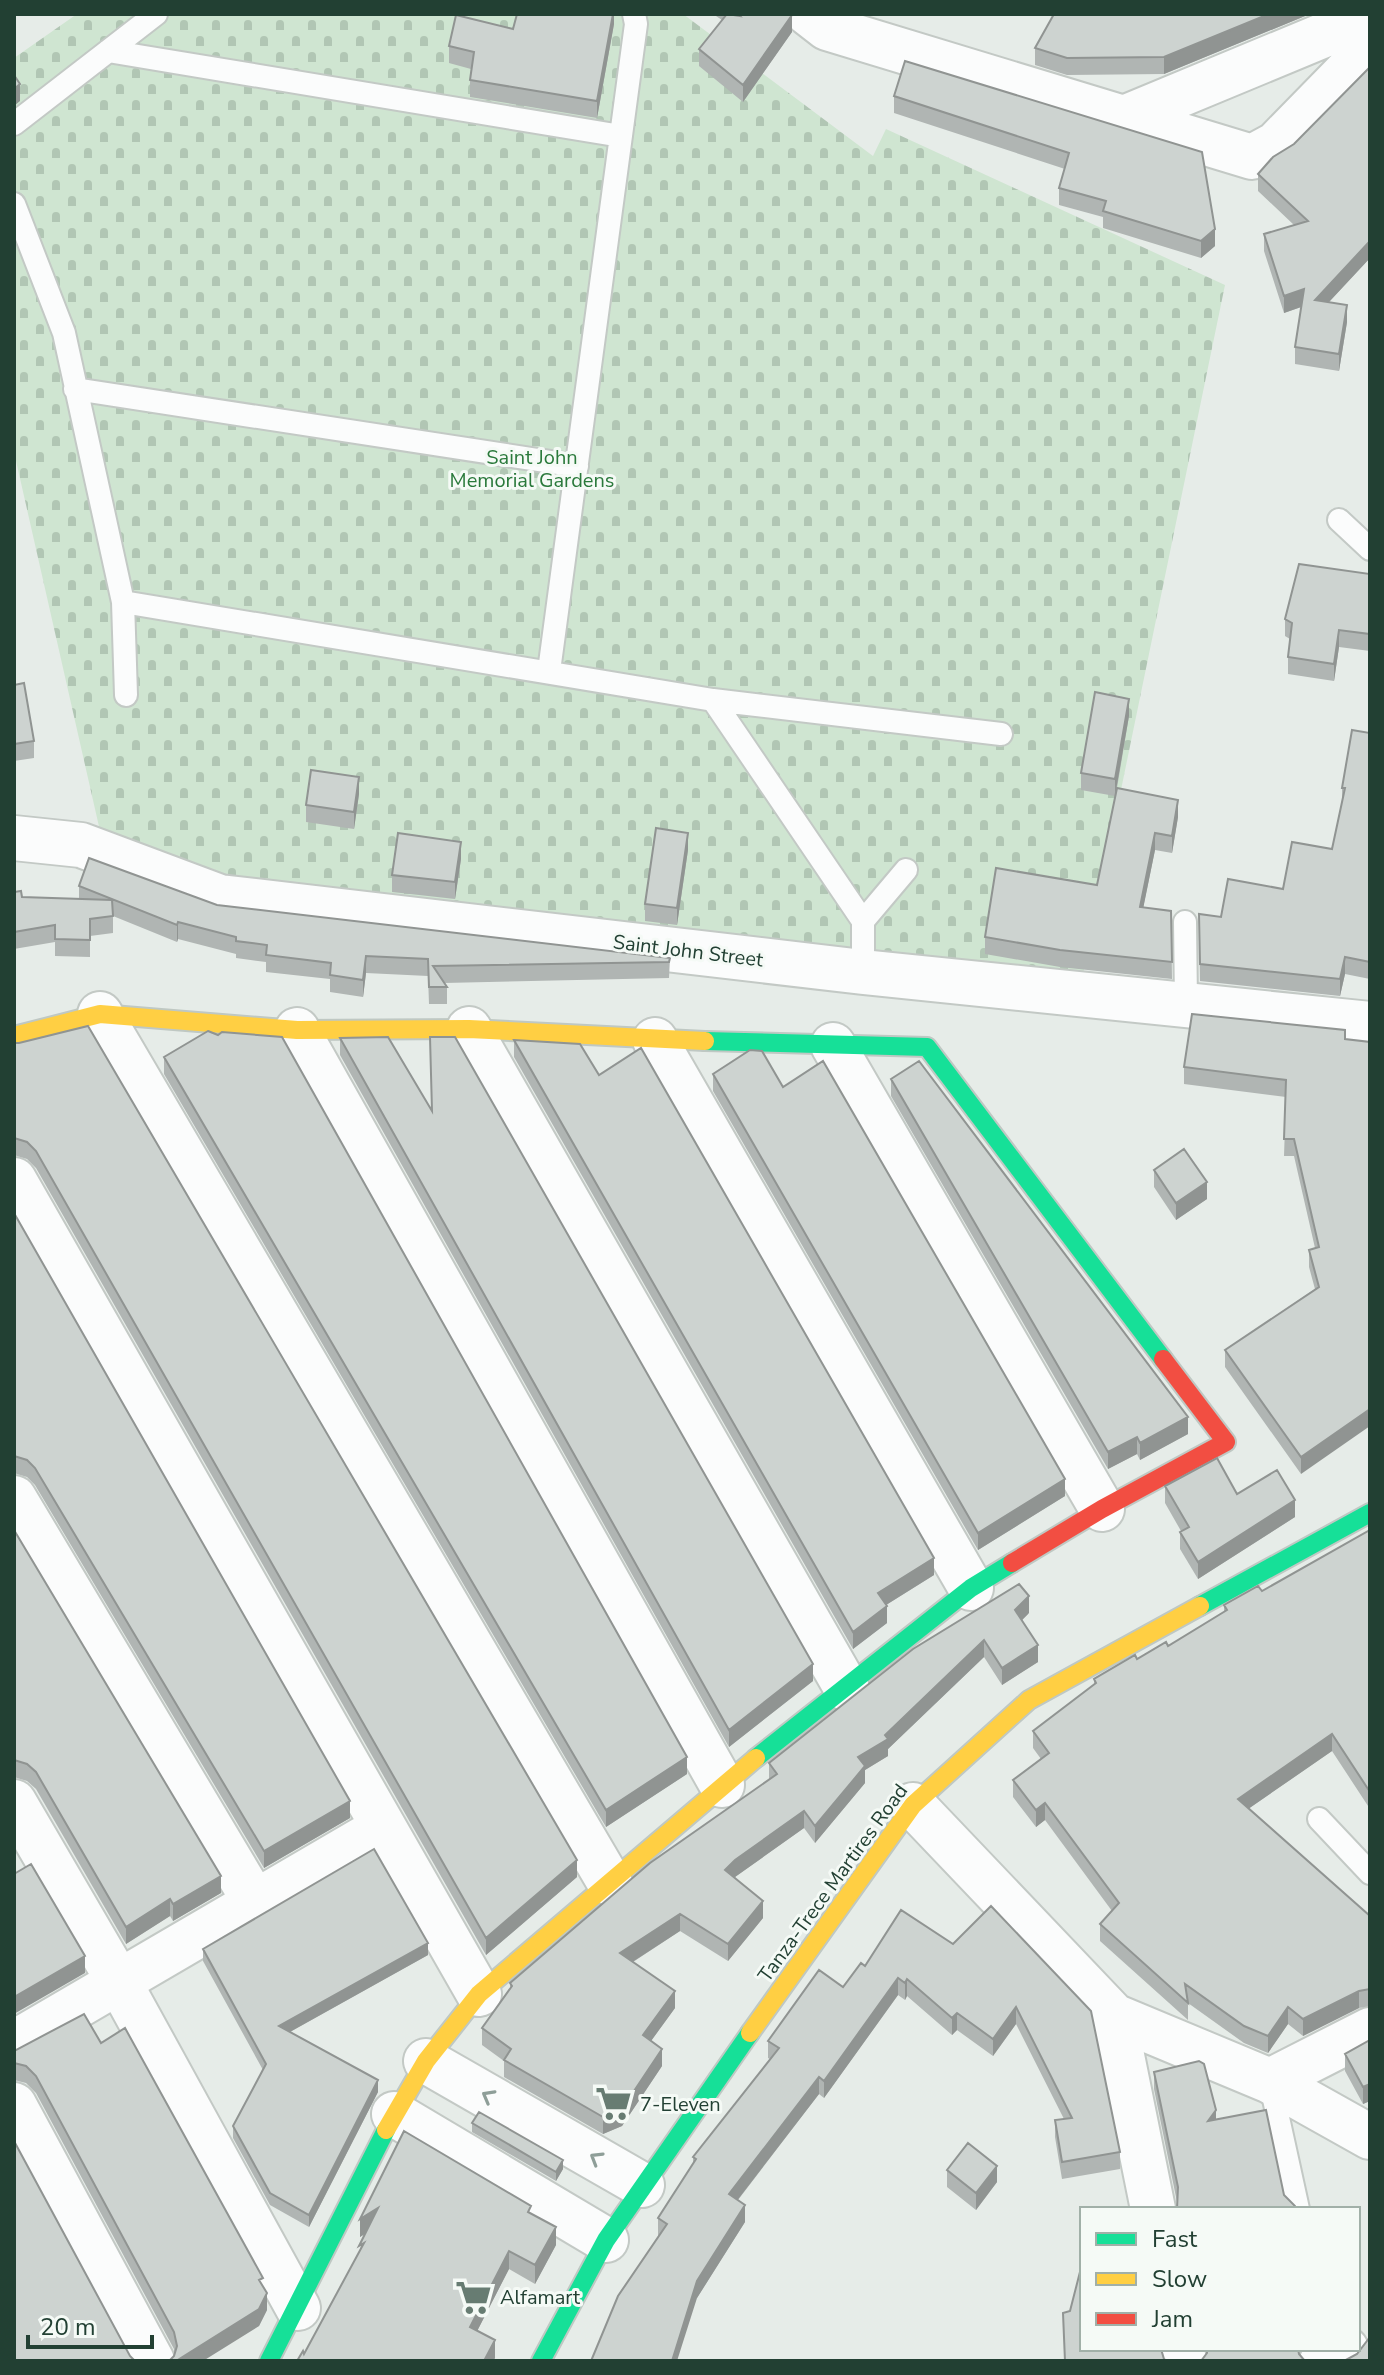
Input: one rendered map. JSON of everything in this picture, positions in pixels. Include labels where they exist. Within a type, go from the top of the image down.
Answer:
[{"type":"street","points":[[809,14],[827,28],[1252,157],[1276,144],[1360,58],[1370,25]]},
{"type":"street","points":[[1124,118],[1370,16]]},
{"type":"street","name":"Saint John Street","points":[[14,838],[81,845],[220,897],[863,972],[1370,1024]]},
{"type":"street","points":[[100,1014],[610,1883]]},
{"type":"street","points":[[14,1036],[100,1014],[297,1030],[469,1029],[655,1040],[927,1047],[1226,1442],[1102,1509],[971,1588],[722,1785],[479,1994],[426,2061],[394,2114],[269,2361]]},
{"type":"street","points":[[469,1029],[847,1689]]},
{"type":"street","points":[[297,1030],[722,1785]]},
{"type":"street","points":[[655,1040],[971,1588]]},
{"type":"street","points":[[833,1045],[1102,1509]]},
{"type":"street","points":[[14,1180],[479,1994]]},
{"type":"street","points":[[14,1498],[255,1902]]},
{"type":"street","name":"Tanza-Trece Martires Road","points":[[541,2361],[606,2240],[642,2185],[913,1805],[1029,1700],[1370,1513]]},
{"type":"street","points":[[14,1802],[119,1982],[298,2308]]},
{"type":"street","points":[[913,1805],[1114,2016],[1270,2081],[1370,2137]]},
{"type":"street","points":[[14,2043],[382,1828]]},
{"type":"street","points":[[1114,2016],[1153,2207]]},
{"type":"street","points":[[1270,2081],[1370,2030]]},
{"type":"street","points":[[426,2061],[642,2185]]},
{"type":"street","points":[[14,2105],[152,2361]]},
{"type":"street","points":[[394,2114],[606,2240]]},
{"type":"lane","points":[[14,124],[156,14]]},
{"type":"lane","points":[[549,671],[636,24],[634,14]]},
{"type":"lane","points":[[108,51],[621,136]]},
{"type":"lane","points":[[14,204],[64,333],[123,602],[126,695]]},
{"type":"lane","points":[[75,389],[577,466]]},
{"type":"lane","points":[[1339,520],[1370,549]]},
{"type":"lane","points":[[123,602],[713,700],[1001,734]]},
{"type":"lane","points":[[713,700],[863,921],[863,972]]},
{"type":"lane","points":[[863,921],[906,870]]},
{"type":"lane","points":[[1185,922],[1186,1003]]},
{"type":"lane","points":[[1319,1819],[1370,1873]]},
{"type":"lane","points":[[1270,2081],[1298,2207]]},
{"type":"green space","name":"Saint John Memorial Gardens","points":[[77,14],[683,14],[873,156],[886,129],[1225,285],[1081,984],[233,892],[100,831],[14,452],[14,58]]},
{"type":"building","points":[[517,14],[613,14],[597,101],[470,80],[474,52],[449,46],[456,15],[513,29]]},
{"type":"building","points":[[727,14],[792,15],[743,85],[699,49]]},
{"type":"building","points":[[1054,14],[1269,14],[1164,57],[1067,58],[1035,48]]},
{"type":"building","points":[[905,61],[1202,152],[1215,229],[1201,241],[1103,211],[1106,201],[1059,188],[1069,153],[894,96]]},
{"type":"building","points":[[1370,67],[1370,241],[1315,300],[1347,305],[1339,354],[1295,347],[1304,289],[1284,296],[1264,234],[1308,221],[1258,174],[1273,157],[1294,144]]},
{"type":"building","points":[[14,75],[20,84],[14,89]]},
{"type":"building","points":[[1299,564],[1370,574],[1370,634],[1339,630],[1334,664],[1288,657],[1292,623],[1285,619]]},
{"type":"building","points":[[24,683],[34,741],[14,744],[14,685]]},
{"type":"building","points":[[1095,692],[1129,699],[1115,779],[1081,773]]},
{"type":"building","points":[[1352,730],[1370,733],[1370,962],[1345,957],[1340,979],[1200,964],[1199,914],[1221,917],[1228,879],[1283,889],[1292,842],[1332,849],[1345,788],[1342,788]]},
{"type":"building","points":[[311,770],[359,777],[354,812],[306,805]]},
{"type":"building","points":[[1117,788],[1178,800],[1172,836],[1155,833],[1140,907],[1171,911],[1172,962],[1060,950],[985,937],[996,868],[1097,885]]},
{"type":"building","points":[[656,828],[688,833],[677,908],[645,904]]},
{"type":"building","points":[[398,833],[461,842],[455,882],[392,875]]},
{"type":"building","points":[[89,858],[217,905],[670,958],[669,962],[433,966],[447,987],[429,987],[428,959],[366,956],[363,980],[330,975],[331,963],[266,955],[267,945],[236,941],[236,937],[178,922],[177,925],[79,886]]},
{"type":"building","points":[[21,891],[22,897],[112,900],[113,916],[90,919],[90,940],[55,939],[55,925],[14,932],[14,892]]},
{"type":"building","points":[[1192,1014],[1345,1030],[1345,1039],[1370,1042],[1370,1409],[1301,1457],[1225,1350],[1319,1287],[1309,1250],[1319,1247],[1294,1139],[1284,1139],[1286,1080],[1184,1067]]},
{"type":"building","points":[[88,1026],[577,1860],[486,1938],[36,1151],[27,1142],[14,1138],[14,1043]]},
{"type":"building","points":[[208,1031],[218,1035],[222,1032],[282,1037],[687,1757],[606,1810],[164,1057]]},
{"type":"building","points":[[388,1037],[432,1111],[430,1037],[455,1037],[813,1664],[729,1730],[340,1038]]},
{"type":"building","points":[[514,1040],[580,1044],[599,1075],[641,1048],[934,1558],[878,1593],[887,1606],[853,1632]]},
{"type":"building","points":[[750,1050],[762,1051],[783,1087],[823,1061],[1065,1479],[978,1533],[713,1074]]},
{"type":"building","points":[[919,1061],[1188,1417],[1140,1443],[1137,1437],[1108,1452],[891,1079]]},
{"type":"building","points":[[1184,1149],[1207,1182],[1176,1203],[1154,1170]]},
{"type":"building","points":[[14,1213],[350,1801],[264,1851],[35,1468],[27,1460],[14,1456]]},
{"type":"building","points":[[1217,1458],[1237,1494],[1277,1470],[1295,1500],[1198,1562],[1180,1532],[1189,1527],[1165,1486]]},
{"type":"building","points":[[14,1530],[221,1876],[173,1904],[170,1899],[126,1927],[36,1772],[27,1764],[14,1760]]},
{"type":"building","points":[[1370,1530],[1370,1792],[1332,1734],[1238,1799],[1370,1916],[1370,1989],[1359,1991],[1303,2019],[1288,2007],[1268,2036],[1244,2026],[1185,1984],[1188,2003],[1100,1924],[1119,1903],[1045,1803],[1036,1810],[1013,1780],[1049,1753],[1033,1731],[1096,1683],[1094,1679],[1135,1655],[1137,1659],[1166,1642],[1168,1646],[1227,1610],[1224,1605],[1258,1586],[1262,1591]]},
{"type":"building","points":[[1019,1584],[1029,1596],[1015,1610],[1038,1645],[1002,1668],[984,1640],[885,1735],[888,1739],[858,1757],[865,1766],[815,1826],[804,1811],[735,1860],[725,1870],[763,1901],[728,1944],[680,1914],[620,1953],[675,1991],[643,2035],[662,2049],[622,2109],[603,2117],[504,2060],[511,2049],[482,2028],[512,1986],[510,1983],[650,1863],[777,1774],[769,1763],[913,1649]]},
{"type":"building","points":[[374,1849],[428,1943],[279,2026],[378,2080],[309,2215],[270,2193],[233,2126],[266,2064],[203,1949]]},
{"type":"building","points":[[31,1864],[85,1956],[14,1997],[14,1874]]},
{"type":"building","points":[[991,1906],[1091,2011],[1120,2152],[1062,2162],[1055,2120],[1072,2118],[1016,2007],[993,2039],[957,2013],[952,2018],[907,1979],[905,1983],[898,1978],[824,2081],[819,2077],[729,2194],[745,2205],[697,2281],[672,2361],[591,2361],[618,2296],[667,2224],[658,2218],[696,2159],[693,2157],[779,2048],[768,2041],[819,1970],[843,1987],[861,1963],[865,1966],[901,1910],[953,1944]]},
{"type":"building","points":[[84,2014],[101,2043],[125,2028],[263,2278],[259,2280],[267,2293],[259,2309],[176,2361],[169,2361],[177,2346],[174,2332],[36,2076],[26,2066],[14,2063],[14,2051]]},
{"type":"building","points":[[1370,2040],[1370,2084],[1363,2087],[1345,2054]]},
{"type":"building","points":[[1199,2061],[1204,2064],[1216,2110],[1208,2121],[1266,2110],[1284,2195],[1295,2207],[1177,2207],[1178,2187],[1154,2072]]},
{"type":"building","points":[[479,2112],[563,2160],[556,2172],[472,2123]]},
{"type":"building","points":[[404,2131],[531,2206],[528,2212],[556,2227],[535,2265],[509,2251],[470,2327],[495,2340],[484,2361],[297,2361],[303,2351],[304,2354],[364,2243],[359,2246],[378,2208],[360,2219]]},
{"type":"building","points":[[14,2141],[130,2356],[135,2361],[14,2361]]},
{"type":"building","points":[[968,2143],[997,2166],[976,2193],[947,2170]]},
{"type":"building","points":[[1080,2272],[1080,2351],[1162,2351],[1167,2361],[1065,2361],[1063,2313],[1070,2311]]},
{"type":"building","points":[[1370,2337],[1370,2361],[1344,2361],[1357,2354]]},
{"type":"building","points":[[1298,2351],[1305,2361],[1201,2361],[1207,2353]]},
{"type":"traffic: fast","points":[[705,1041],[927,1047],[1163,1359]]},
{"type":"traffic: fast","points":[[1200,1606],[1370,1513]]},
{"type":"traffic: fast","points":[[756,1758],[971,1588],[1012,1563]]},
{"type":"traffic: fast","points":[[541,2361],[606,2240],[750,2033]]},
{"type":"traffic: fast","points":[[269,2361],[386,2130]]},
{"type":"traffic: slow","points":[[14,1036],[100,1014],[297,1030],[469,1029],[705,1041]]},
{"type":"traffic: slow","points":[[750,2033],[913,1805],[1029,1700],[1200,1606]]},
{"type":"traffic: slow","points":[[386,2130],[426,2061],[479,1994],[756,1758]]},
{"type":"traffic: jam","points":[[1012,1563],[1102,1509],[1226,1442],[1163,1359]]},
{"type":"place","name":"7-Eleven","points":[[614,2104]]},
{"type":"place","name":"Alfamart","points":[[474,2297]]}]
